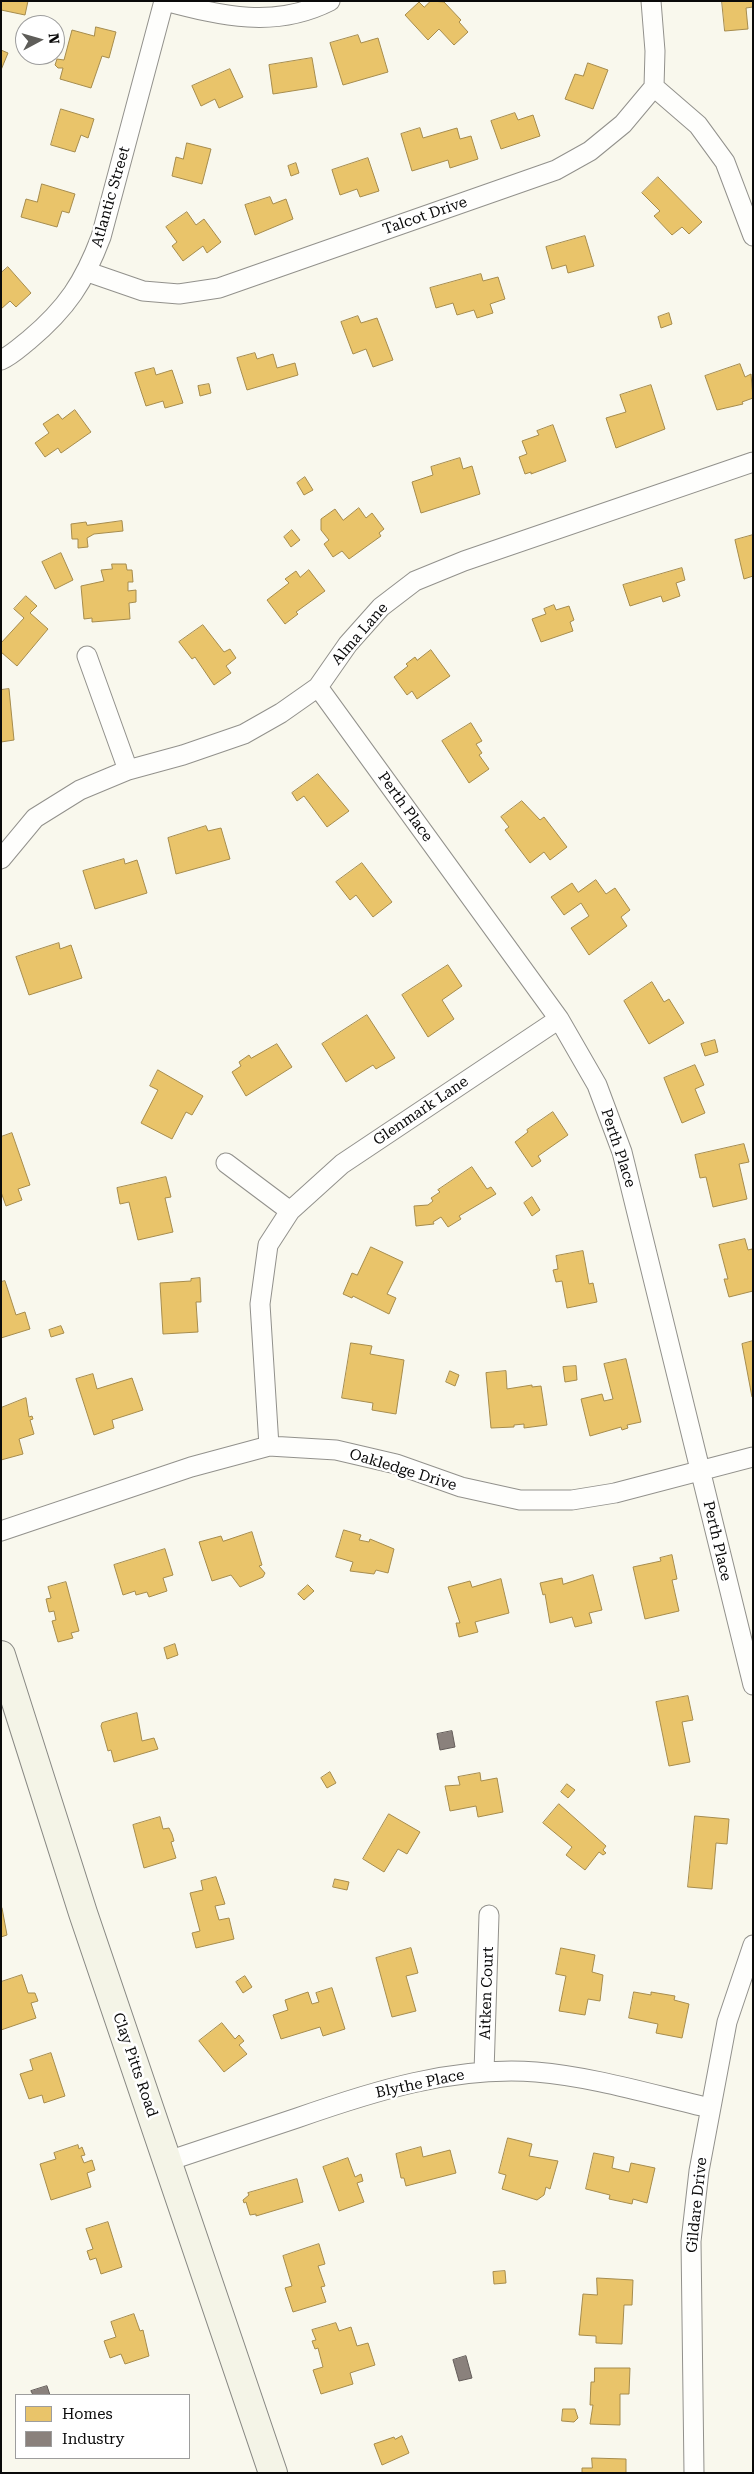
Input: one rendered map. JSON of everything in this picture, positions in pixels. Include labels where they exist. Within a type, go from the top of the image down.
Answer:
[{"type":"street","points":[[164,1],[223,16],[277,17],[318,8],[330,1]]},
{"type":"street","name":"Atlantic Street","points":[[1,360],[8,357],[62,311],[88,272],[101,237],[164,1]]},
{"type":"street","points":[[652,1],[655,51],[654,87],[698,125],[725,162],[753,236]]},
{"type":"street","name":"Talcot Drive","points":[[88,272],[143,291],[179,294],[219,288],[556,170],[590,151],[623,124],[654,87]]},
{"type":"street","name":"Alma Lane","points":[[1,859],[35,818],[80,790],[128,770],[183,755],[244,734],[281,713],[318,687],[348,644],[381,607],[415,581],[464,561],[753,462]]},
{"type":"street","points":[[87,656],[128,770]]},
{"type":"street","name":"Perth Place","points":[[318,687],[559,1019],[597,1085],[622,1152],[753,1686]]},
{"type":"street","name":"Glenmark Lane","points":[[269,1446],[260,1304],[268,1245],[290,1211],[342,1164],[559,1019]]},
{"type":"street","points":[[226,1163],[290,1211]]},
{"type":"street","name":"Oakledge Drive","points":[[1,1531],[191,1466],[269,1446],[336,1450],[396,1464],[461,1487],[520,1500],[572,1500],[615,1493],[753,1457]]},
{"type":"street","name":"Clay Pitts Road","points":[[1,1655],[83,1913],[273,2473]]},
{"type":"street","name":"Aitken Court","points":[[484,2072],[489,1916]]},
{"type":"street","name":"Gildare Drive","points":[[694,2473],[691,2241],[698,2171],[727,2022],[753,1945]]},
{"type":"street","name":"Blythe Place","points":[[168,2161],[396,2086],[438,2077],[484,2072],[536,2072],[580,2078],[710,2108]]},
{"type":"building: Homes","points":[[1,1],[28,1],[25,15],[1,10]]},
{"type":"building: Homes","points":[[431,1],[444,2],[461,20],[459,22],[468,32],[454,45],[439,29],[428,40],[405,15],[419,2],[424,7]]},
{"type":"building: Homes","points":[[722,1],[753,1],[753,7],[746,8],[748,29],[725,31]]},
{"type":"building: Homes","points":[[96,27],[116,32],[109,58],[102,56],[91,88],[60,79],[63,68],[58,68],[55,65],[65,65],[65,56],[72,30],[94,36]]},
{"type":"building: Homes","points":[[358,35],[361,43],[378,38],[388,72],[343,85],[330,43]]},
{"type":"building: Homes","points":[[1,50],[8,53],[1,70]]},
{"type":"building: Homes","points":[[312,58],[317,87],[273,94],[269,65]]},
{"type":"building: Homes","points":[[588,63],[608,70],[593,109],[565,99],[575,74],[583,76]]},
{"type":"building: Homes","points":[[230,69],[243,97],[219,108],[215,99],[201,106],[192,86]]},
{"type":"building: Homes","points":[[61,109],[94,119],[88,138],[81,135],[75,152],[51,145]]},
{"type":"building: Homes","points":[[515,113],[518,120],[533,115],[540,136],[501,149],[491,121]]},
{"type":"building: Homes","points":[[420,128],[423,138],[457,128],[460,139],[471,136],[478,159],[450,168],[448,160],[412,171],[401,134]]},
{"type":"building: Homes","points":[[187,143],[211,149],[202,184],[172,176],[176,157],[183,159]]},
{"type":"building: Homes","points":[[368,158],[379,191],[360,197],[357,189],[340,195],[332,170]]},
{"type":"building: Homes","points":[[296,163],[299,173],[291,176],[288,166]]},
{"type":"building: Homes","points":[[658,177],[702,222],[689,234],[682,227],[672,235],[654,216],[660,211],[642,193]]},
{"type":"building: Homes","points":[[42,184],[75,194],[69,213],[62,211],[57,227],[21,217],[26,199],[37,202]]},
{"type":"building: Homes","points":[[270,197],[273,204],[286,199],[293,219],[255,235],[245,205]]},
{"type":"building: Homes","points":[[187,212],[196,225],[204,219],[221,242],[207,253],[203,246],[183,261],[172,246],[177,242],[166,227]]},
{"type":"building: Homes","points":[[585,236],[594,266],[568,273],[566,265],[552,269],[546,247]]},
{"type":"building: Homes","points":[[8,267],[31,293],[16,307],[10,301],[1,309],[1,273]]},
{"type":"building: Homes","points":[[481,274],[483,281],[498,277],[505,299],[490,304],[493,313],[477,318],[474,310],[457,315],[453,303],[436,308],[430,288]]},
{"type":"building: Homes","points":[[669,313],[672,324],[661,328],[658,317]]},
{"type":"building: Homes","points":[[358,316],[361,323],[377,318],[393,360],[373,367],[366,349],[353,354],[341,322]]},
{"type":"building: Homes","points":[[255,353],[257,359],[273,354],[277,368],[295,363],[298,375],[247,390],[237,358]]},
{"type":"building: Homes","points":[[740,364],[745,377],[751,374],[753,398],[742,402],[743,404],[717,410],[705,376]]},
{"type":"building: Homes","points":[[154,368],[156,375],[172,370],[183,403],[165,408],[163,401],[146,406],[135,373]]},
{"type":"building: Homes","points":[[209,384],[211,393],[200,396],[198,386]]},
{"type":"building: Homes","points":[[651,385],[665,429],[616,448],[606,418],[626,412],[620,395]]},
{"type":"building: Homes","points":[[75,410],[91,432],[61,453],[58,448],[45,457],[35,443],[49,433],[43,424],[58,414],[62,419]]},
{"type":"building: Homes","points":[[553,425],[566,461],[531,474],[531,472],[525,474],[519,457],[527,454],[522,441],[539,435],[537,431]]},
{"type":"building: Homes","points":[[460,458],[463,469],[472,466],[480,494],[421,513],[412,482],[433,475],[431,467]]},
{"type":"building: Homes","points":[[305,477],[313,490],[304,495],[297,483]]},
{"type":"building: Homes","points":[[359,508],[366,518],[372,513],[384,529],[379,533],[381,536],[349,559],[342,551],[333,557],[324,544],[329,540],[321,530],[321,519],[335,509],[343,520]]},
{"type":"building: Homes","points":[[122,521],[123,531],[94,534],[87,538],[88,547],[78,548],[78,539],[72,539],[71,524],[86,522],[87,525]]},
{"type":"building: Homes","points":[[292,530],[300,540],[291,547],[284,537]]},
{"type":"building: Homes","points":[[753,535],[753,576],[744,579],[735,540]]},
{"type":"building: Homes","points":[[61,553],[73,580],[55,589],[42,562]]},
{"type":"building: Homes","points":[[112,564],[126,564],[127,570],[132,570],[133,582],[128,582],[128,591],[136,590],[136,602],[129,603],[130,619],[92,622],[92,618],[84,619],[81,586],[104,581],[101,570],[112,569]]},
{"type":"building: Homes","points":[[682,568],[685,580],[676,583],[680,596],[663,602],[661,596],[630,606],[623,585]]},
{"type":"building: Homes","points":[[309,570],[325,591],[296,612],[298,614],[285,624],[267,600],[289,583],[285,579],[296,571],[300,577]]},
{"type":"building: Homes","points":[[26,596],[37,606],[30,613],[48,629],[17,666],[1,652],[1,643],[24,618],[14,609]]},
{"type":"building: Homes","points":[[554,605],[556,610],[569,606],[574,620],[570,622],[573,631],[541,642],[532,619],[546,614],[544,609]]},
{"type":"building: Homes","points":[[203,625],[224,652],[230,649],[236,658],[226,666],[231,673],[214,685],[195,657],[192,659],[179,642]]},
{"type":"building: Homes","points":[[431,650],[450,676],[417,699],[412,691],[407,695],[394,677],[408,666],[406,664],[415,657],[417,660]]},
{"type":"building: Homes","points":[[9,689],[14,740],[1,742],[1,690]]},
{"type":"building: Homes","points":[[471,723],[482,741],[476,744],[482,753],[479,755],[489,769],[469,783],[442,741]]},
{"type":"building: Homes","points":[[318,774],[349,811],[327,827],[304,796],[297,801],[292,793]]},
{"type":"building: Homes","points":[[522,801],[540,820],[544,817],[567,847],[550,860],[544,852],[530,863],[505,830],[509,827],[501,817]]},
{"type":"building: Homes","points":[[206,826],[208,831],[221,828],[230,859],[176,874],[168,838]]},
{"type":"building: Homes","points":[[124,859],[125,864],[137,860],[147,893],[95,909],[83,871]]},
{"type":"building: Homes","points":[[362,863],[392,902],[373,917],[356,895],[350,900],[336,882]]},
{"type":"building: Homes","points":[[596,880],[606,894],[615,888],[630,910],[621,917],[627,926],[589,955],[571,928],[589,916],[581,903],[564,915],[551,897],[572,883],[578,892]]},
{"type":"building: Homes","points":[[59,943],[60,949],[71,945],[82,978],[29,995],[16,957]]},
{"type":"building: Homes","points":[[448,965],[462,986],[442,1000],[454,1019],[428,1037],[402,995]]},
{"type":"building: Homes","points":[[652,982],[664,1002],[669,999],[684,1023],[649,1044],[624,1001]]},
{"type":"building: Homes","points":[[367,1015],[395,1058],[376,1069],[373,1065],[346,1082],[322,1044]]},
{"type":"building: Homes","points":[[715,1040],[718,1052],[705,1056],[701,1044]]},
{"type":"building: Homes","points":[[277,1044],[292,1067],[246,1096],[232,1072],[241,1066],[239,1062],[249,1055],[251,1058]]},
{"type":"building: Homes","points":[[695,1065],[704,1085],[695,1089],[705,1113],[682,1123],[664,1078]]},
{"type":"building: Homes","points":[[158,1070],[203,1096],[192,1115],[186,1112],[172,1139],[141,1123],[158,1090],[150,1086]]},
{"type":"building: Homes","points":[[553,1112],[568,1135],[538,1156],[541,1161],[532,1167],[515,1142],[528,1132],[527,1130]]},
{"type":"building: Homes","points":[[12,1133],[30,1185],[18,1189],[22,1200],[6,1206],[1,1192],[1,1137]]},
{"type":"building: Homes","points":[[744,1144],[749,1162],[739,1164],[747,1199],[713,1207],[706,1177],[700,1178],[695,1155]]},
{"type":"building: Homes","points":[[472,1167],[487,1189],[491,1187],[496,1194],[459,1216],[461,1219],[448,1227],[441,1217],[433,1222],[434,1224],[416,1226],[414,1206],[428,1205],[433,1201],[431,1198],[440,1192],[438,1190]]},
{"type":"building: Homes","points":[[166,1177],[171,1197],[165,1198],[173,1232],[138,1240],[129,1202],[120,1204],[117,1188]]},
{"type":"building: Homes","points":[[532,1197],[540,1210],[532,1216],[524,1203]]},
{"type":"building: Homes","points":[[745,1239],[748,1250],[752,1249],[753,1251],[753,1291],[729,1297],[724,1279],[728,1279],[719,1245]]},
{"type":"building: Homes","points":[[371,1247],[403,1262],[387,1294],[396,1298],[389,1314],[353,1296],[352,1298],[343,1294],[352,1273],[357,1275]]},
{"type":"building: Homes","points":[[583,1251],[589,1284],[593,1283],[597,1302],[567,1308],[562,1281],[556,1282],[553,1270],[558,1269],[556,1256]]},
{"type":"building: Homes","points":[[200,1278],[201,1302],[196,1302],[198,1332],[163,1334],[160,1283],[191,1281],[191,1279]]},
{"type":"building: Homes","points":[[5,1281],[16,1315],[25,1312],[30,1329],[1,1338],[1,1282]]},
{"type":"building: Homes","points":[[61,1326],[64,1333],[51,1337],[49,1330]]},
{"type":"building: Homes","points":[[753,1341],[753,1397],[752,1397],[742,1344]]},
{"type":"building: Homes","points":[[351,1343],[372,1346],[370,1354],[404,1360],[396,1414],[372,1410],[373,1403],[342,1398]]},
{"type":"building: Homes","points":[[626,1359],[641,1422],[627,1425],[628,1428],[622,1430],[621,1427],[590,1436],[581,1399],[602,1394],[604,1401],[613,1399],[604,1364]]},
{"type":"building: Homes","points":[[576,1366],[577,1380],[565,1382],[563,1367]]},
{"type":"building: Homes","points":[[450,1371],[459,1375],[455,1386],[446,1382]]},
{"type":"building: Homes","points":[[506,1371],[507,1389],[532,1385],[532,1387],[541,1386],[547,1425],[524,1428],[524,1424],[514,1425],[514,1427],[491,1428],[486,1373]]},
{"type":"building: Homes","points":[[93,1374],[97,1389],[132,1378],[143,1410],[112,1420],[114,1428],[94,1435],[76,1379]]},
{"type":"building: Homes","points":[[26,1398],[29,1417],[32,1416],[33,1419],[30,1420],[34,1434],[19,1439],[23,1454],[1,1460],[1,1408]]},
{"type":"building: Homes","points":[[344,1530],[361,1535],[359,1540],[369,1542],[370,1539],[394,1549],[388,1573],[376,1570],[374,1574],[350,1571],[353,1562],[336,1557]]},
{"type":"building: Homes","points":[[252,1532],[262,1565],[259,1566],[265,1573],[263,1577],[240,1587],[231,1575],[212,1581],[199,1542],[221,1536],[223,1541]]},
{"type":"building: Homes","points":[[165,1549],[173,1575],[163,1578],[167,1591],[149,1597],[147,1592],[136,1595],[135,1591],[123,1595],[114,1565]]},
{"type":"building: Homes","points":[[672,1555],[677,1579],[672,1580],[679,1611],[645,1619],[633,1567],[661,1561],[660,1558]]},
{"type":"building: Homes","points":[[593,1575],[602,1610],[589,1613],[592,1623],[575,1627],[572,1617],[550,1623],[545,1594],[543,1595],[540,1583],[562,1578],[563,1584]]},
{"type":"building: Homes","points":[[501,1579],[509,1613],[475,1622],[478,1632],[459,1637],[456,1623],[460,1623],[448,1587],[470,1581],[472,1587]]},
{"type":"building: Homes","points":[[66,1582],[79,1631],[71,1633],[73,1638],[58,1642],[52,1621],[56,1620],[54,1611],[49,1612],[46,1599],[51,1598],[48,1587]]},
{"type":"building: Homes","points":[[308,1585],[314,1591],[304,1600],[298,1594]]},
{"type":"building: Homes","points":[[175,1644],[178,1655],[167,1659],[164,1648]]},
{"type":"building: Homes","points":[[688,1696],[693,1720],[682,1722],[690,1762],[669,1766],[656,1702]]},
{"type":"building: Homes","points":[[137,1713],[142,1741],[154,1738],[158,1749],[114,1762],[111,1750],[108,1751],[101,1726],[102,1723]]},
{"type":"building: Homes","points":[[330,1772],[336,1783],[327,1788],[321,1778]]},
{"type":"building: Homes","points":[[480,1773],[481,1781],[497,1778],[503,1812],[478,1817],[476,1806],[450,1811],[445,1786],[460,1785],[458,1777]]},
{"type":"building: Homes","points":[[567,1784],[575,1790],[568,1798],[561,1792]]},
{"type":"building: Homes","points":[[559,1804],[606,1846],[603,1850],[606,1853],[603,1855],[599,1852],[585,1870],[566,1855],[572,1847],[543,1823]]},
{"type":"building: Homes","points":[[389,1814],[420,1832],[407,1854],[398,1849],[384,1872],[363,1859]]},
{"type":"building: Homes","points":[[695,1816],[729,1819],[727,1844],[716,1843],[712,1889],[688,1887]]},
{"type":"building: Homes","points":[[160,1817],[163,1829],[169,1828],[172,1834],[174,1841],[171,1842],[176,1858],[144,1868],[133,1825]]},
{"type":"building: Homes","points":[[216,1877],[225,1904],[215,1906],[219,1920],[229,1918],[234,1939],[196,1948],[192,1933],[200,1931],[190,1893],[203,1890],[201,1881]]},
{"type":"building: Homes","points":[[335,1879],[349,1882],[347,1890],[333,1887]]},
{"type":"building: Homes","points":[[1,1908],[7,1935],[1,1937]]},
{"type":"building: Homes","points":[[411,1948],[418,1973],[406,1976],[416,2011],[392,2017],[376,1958]]},
{"type":"building: Homes","points":[[561,1948],[595,1955],[592,1972],[603,1975],[600,2001],[588,1999],[585,2015],[559,2011],[566,1976],[556,1974]]},
{"type":"building: Homes","points":[[22,1975],[28,1993],[35,1993],[38,2001],[31,2003],[36,2018],[1,2030],[1,1982]]},
{"type":"building: Homes","points":[[245,1976],[252,1987],[243,1993],[236,1982]]},
{"type":"building: Homes","points":[[332,1988],[345,2029],[323,2036],[320,2027],[281,2039],[273,2015],[288,2010],[285,2000],[308,1992],[312,2004],[319,2002],[316,1993]]},
{"type":"building: Homes","points":[[634,1992],[651,1995],[651,1992],[675,1996],[674,2000],[689,2004],[682,2038],[656,2033],[658,2024],[629,2018]]},
{"type":"building: Homes","points":[[222,2023],[235,2039],[239,2035],[244,2041],[239,2045],[247,2054],[224,2072],[199,2041]]},
{"type":"building: Homes","points":[[51,2053],[65,2096],[44,2103],[42,2095],[29,2099],[20,2074],[33,2070],[30,2060]]},
{"type":"building: Homes","points":[[508,2138],[532,2144],[529,2156],[558,2161],[550,2189],[546,2187],[544,2195],[537,2200],[502,2189],[506,2175],[499,2173]]},
{"type":"building: Homes","points":[[78,2145],[79,2149],[82,2147],[85,2155],[81,2156],[84,2163],[92,2160],[95,2170],[87,2173],[91,2187],[51,2200],[40,2164],[56,2159],[54,2153]]},
{"type":"building: Homes","points":[[421,2147],[423,2157],[450,2150],[456,2173],[406,2186],[404,2178],[401,2178],[396,2154]]},
{"type":"building: Homes","points":[[594,2153],[614,2157],[612,2168],[629,2172],[631,2163],[655,2168],[647,2203],[633,2199],[632,2204],[609,2199],[610,2195],[586,2189]]},
{"type":"building: Homes","points":[[348,2158],[355,2177],[361,2174],[363,2181],[357,2183],[364,2202],[339,2211],[323,2167]]},
{"type":"building: Homes","points":[[297,2179],[303,2202],[256,2216],[256,2214],[250,2215],[246,2202],[244,2203],[243,2200],[249,2195],[248,2193]]},
{"type":"building: Homes","points":[[108,2222],[122,2267],[101,2274],[96,2258],[90,2260],[87,2251],[93,2249],[86,2229]]},
{"type":"building: Homes","points":[[319,2244],[325,2264],[318,2266],[325,2286],[321,2287],[326,2302],[293,2312],[285,2288],[292,2286],[283,2256]]},
{"type":"building: Homes","points":[[505,2271],[506,2283],[494,2284],[493,2272]]},
{"type":"building: Homes","points":[[597,2278],[633,2280],[632,2305],[624,2305],[622,2344],[596,2343],[596,2336],[579,2335],[583,2294],[597,2295]]},
{"type":"building: Homes","points":[[134,2314],[140,2331],[143,2330],[149,2356],[125,2364],[121,2354],[110,2358],[104,2341],[116,2337],[111,2322]]},
{"type":"building: Homes","points":[[336,2323],[339,2331],[351,2327],[357,2346],[368,2343],[375,2365],[350,2373],[353,2384],[321,2394],[313,2370],[323,2367],[318,2348],[315,2349],[312,2341],[316,2340],[312,2330]]},
{"type":"building: Homes","points":[[595,2368],[630,2368],[629,2394],[620,2394],[620,2425],[590,2424],[593,2405],[590,2405],[591,2382],[594,2382]]},
{"type":"building: Homes","points":[[563,2409],[575,2409],[578,2418],[574,2422],[562,2421]]},
{"type":"building: Homes","points":[[402,2436],[409,2453],[382,2465],[374,2444]]},
{"type":"building: Homes","points":[[592,2458],[626,2459],[626,2473],[582,2473],[582,2468],[592,2468]]},
{"type":"building: Industry","points":[[452,1731],[455,1747],[440,1750],[437,1734]]},
{"type":"building: Industry","points":[[466,2356],[472,2378],[459,2381],[453,2360]]},
{"type":"building: Industry","points":[[47,2386],[50,2394],[32,2394],[31,2391]]}]
